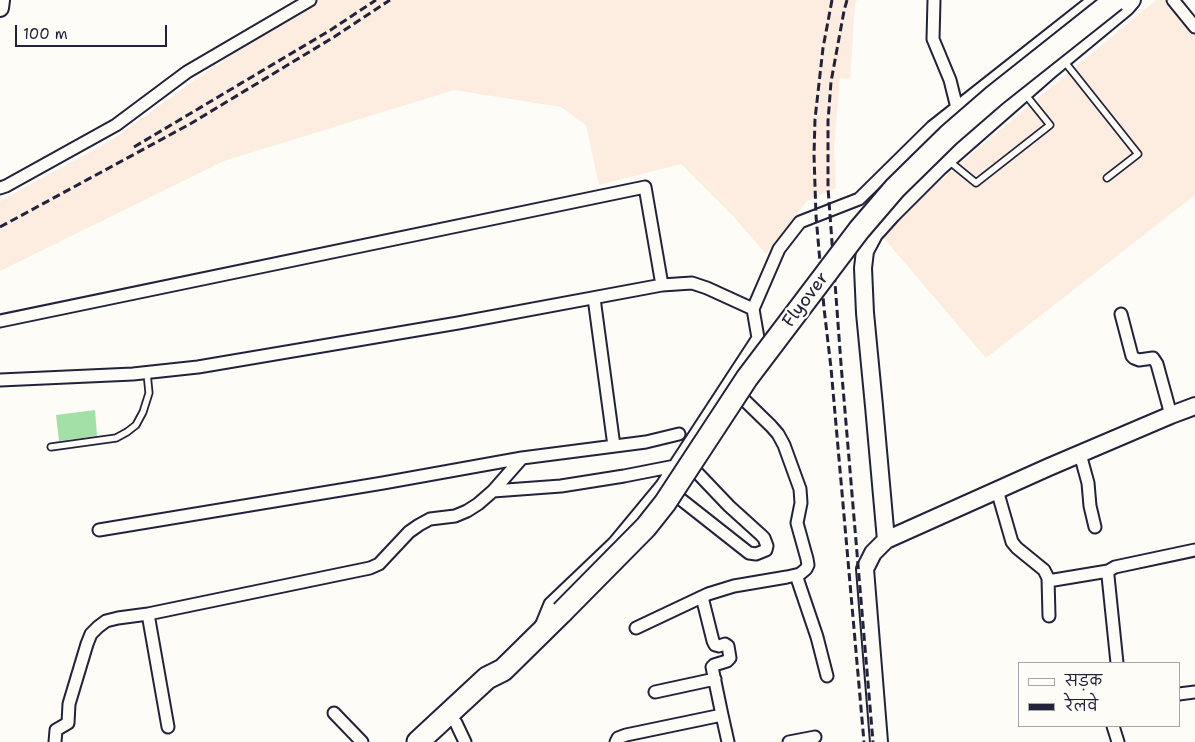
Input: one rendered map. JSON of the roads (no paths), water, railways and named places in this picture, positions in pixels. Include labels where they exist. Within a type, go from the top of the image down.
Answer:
[{"type":"highway","name":"Flyover","points":[[503,670],[646,528],[665,503],[747,378],[859,230],[896,188],[949,135],[994,96],[1115,0]]},
{"type":"highway","points":[[436,742],[460,733],[495,686],[503,670]]},
{"type":"highway","points":[[418,742],[487,678],[503,670]]},
{"type":"street","points":[[0,8],[1,0]]},
{"type":"street","points":[[0,188],[116,125],[187,72],[310,0]]},
{"type":"street","points":[[934,0],[933,39],[950,80],[957,108]]},
{"type":"street","points":[[537,637],[550,604],[614,543],[662,485],[758,338],[753,309],[780,249],[800,222],[859,199],[932,127],[957,108],[1078,4],[1093,0]]},
{"type":"street","points":[[886,540],[864,313],[863,268],[865,251],[874,234],[900,205],[943,163],[1132,0]]},
{"type":"street","points":[[1173,0],[1195,27]]},
{"type":"street","points":[[878,180],[900,205]]},
{"type":"street","points":[[0,321],[645,187],[662,285]]},
{"type":"street","points":[[0,380],[124,375],[198,367],[458,323],[662,285],[692,283],[753,309]]},
{"type":"street","points":[[594,298],[614,446]]},
{"type":"street","points":[[1121,314],[1132,356],[1137,360],[1150,358],[1155,361],[1171,415]]},
{"type":"street","points":[[636,628],[702,597],[734,586],[796,575],[804,572],[808,565],[797,523],[801,503],[800,490],[784,445],[771,426],[728,384]]},
{"type":"street","points":[[879,742],[865,569],[873,553],[886,540],[1080,454],[1195,406]]},
{"type":"street","points":[[100,530],[522,458],[646,442],[679,434]]},
{"type":"street","points":[[1080,454],[1088,483],[1090,506],[1095,527]]},
{"type":"street","points":[[55,742],[56,730],[68,723],[69,704],[91,634],[106,621],[370,568],[379,564],[409,532],[419,525],[430,519],[456,516],[478,504],[522,458]]},
{"type":"street","points":[[662,485],[749,553],[758,554],[767,549],[761,534],[678,462]]},
{"type":"street","points":[[493,490],[561,486],[624,476],[678,462]]},
{"type":"street","points":[[997,490],[1012,542],[1044,570],[1048,581],[1049,616]]},
{"type":"street","points":[[1048,581],[1108,571],[1115,567],[1195,550]]},
{"type":"street","points":[[1108,571],[1117,662]]},
{"type":"street","points":[[796,575],[817,637],[827,676]]},
{"type":"street","points":[[702,597],[713,641],[716,645],[725,644],[728,646],[730,658],[712,667],[728,742]]},
{"type":"street","points":[[148,614],[168,728]]},
{"type":"street","points":[[655,692],[715,679]]},
{"type":"street","points":[[1180,694],[1195,692]]},
{"type":"street","points":[[334,713],[362,742]]},
{"type":"street","points":[[616,742],[618,738],[626,735],[722,715]]},
{"type":"street","points":[[1113,727],[1118,742]]},
{"type":"street","points":[[789,742],[815,737]]},
{"type":"lane","points":[[1063,59],[1138,154],[1107,178]]},
{"type":"lane","points":[[943,163],[976,183],[1050,125],[1024,92]]},
{"type":"lane","points":[[51,447],[116,438],[127,432],[136,425],[146,403],[149,393],[147,373]]},
{"type":"railway","points":[[134,147],[329,31],[376,0]]},
{"type":"railway","points":[[0,227],[190,124],[334,37],[390,0]]},
{"type":"railway","points":[[832,0],[823,48],[815,119],[816,216],[864,742]]},
{"type":"railway","points":[[847,0],[831,82],[828,121],[828,188],[873,742]]}]
